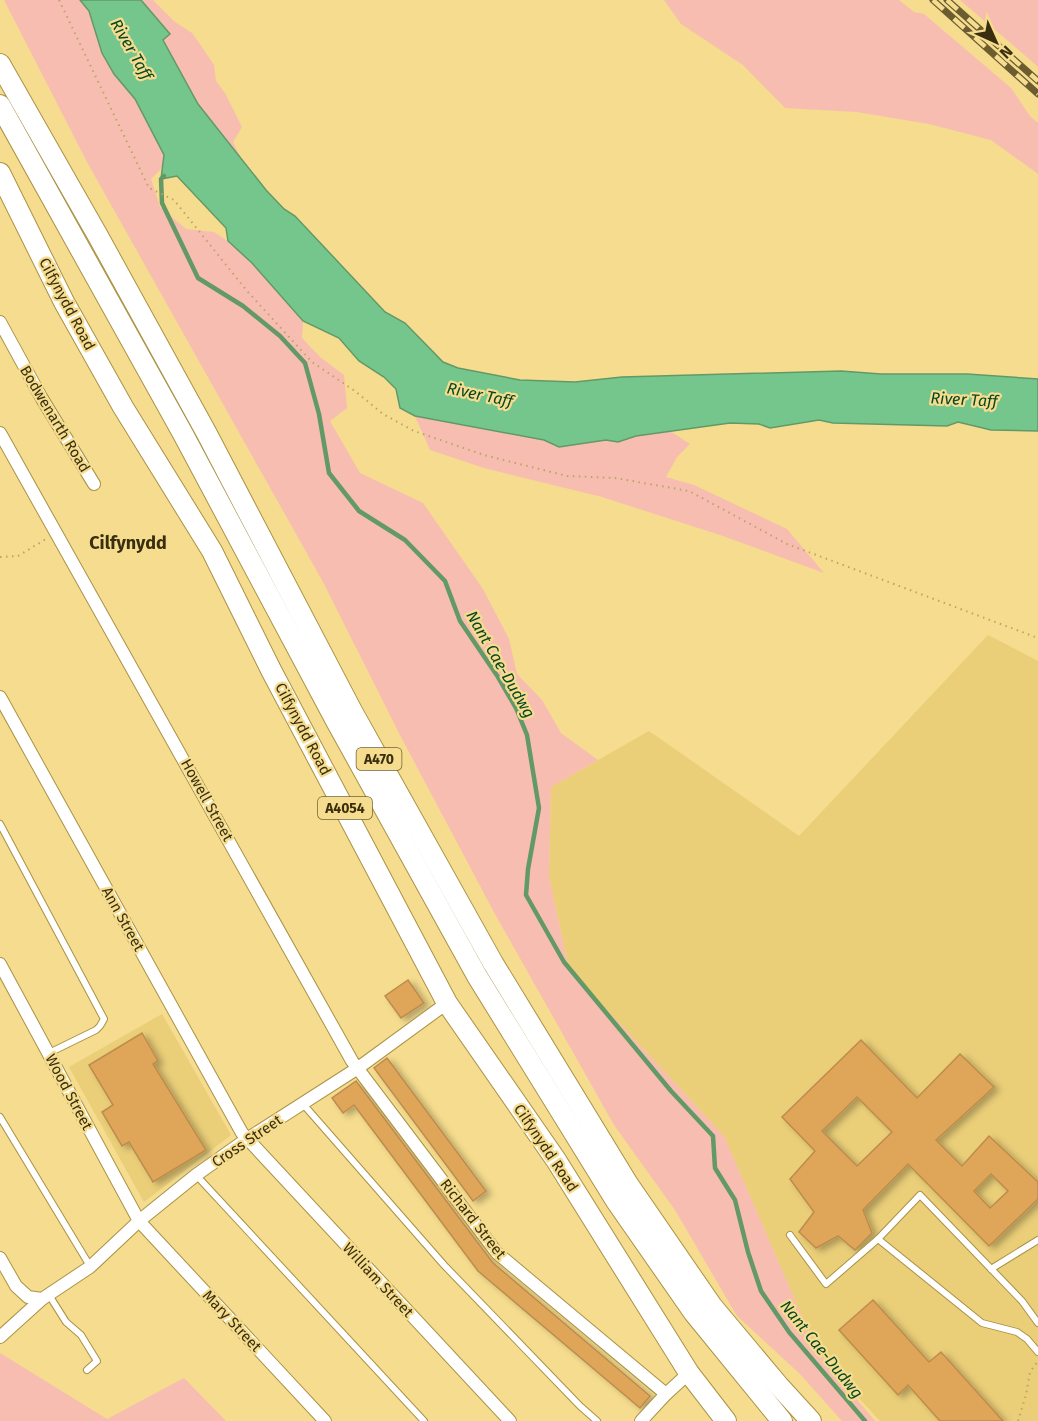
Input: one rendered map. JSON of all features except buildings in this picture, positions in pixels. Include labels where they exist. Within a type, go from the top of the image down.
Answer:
[{"type":"main road","name":"A470","points":[[0,64],[110,256],[211,442],[352,711],[493,963],[628,1184],[705,1296],[811,1421]]},
{"type":"main road","name":"A470","points":[[0,105],[183,434],[336,721],[477,976],[622,1210],[694,1314],[782,1421]]},
{"type":"main road","name":"Cilfynydd Road","points":[[0,173],[64,302],[123,407],[212,551],[271,670],[447,1003],[556,1160],[689,1373],[726,1421]]},
{"type":"street","name":"Bodwenarth Road","points":[[0,322],[41,397],[94,484]]},
{"type":"street","name":"Howell Street","points":[[0,433],[358,1068]]},
{"type":"street","name":"Ann Street","points":[[0,697],[247,1139]]},
{"type":"street","name":"Wood Street","points":[[0,964],[139,1221]]},
{"type":"street","name":"Cross Street","points":[[0,1337],[49,1294],[90,1267],[139,1221],[196,1175],[247,1139],[358,1068],[447,1003]]},
{"type":"street","name":"Richard Street","points":[[358,1068],[497,1253],[666,1394]]},
{"type":"street","name":"William Street","points":[[247,1139],[510,1421]]},
{"type":"street","name":"Mary Street","points":[[139,1221],[325,1421]]},
{"type":"street","points":[[0,1258],[16,1286],[28,1297],[49,1294]]},
{"type":"street","points":[[641,1421],[689,1373]]},
{"type":"lane","points":[[0,824],[104,1019],[96,1030],[48,1054]]},
{"type":"lane","points":[[303,1104],[444,1265],[597,1421]]},
{"type":"lane","points":[[0,1117],[90,1267]]},
{"type":"lane","points":[[196,1175],[424,1421]]},
{"type":"lane","points":[[790,1235],[826,1284],[878,1239],[920,1195],[1022,1301],[1038,1323]]},
{"type":"lane","points":[[878,1239],[981,1323],[1017,1332],[1027,1339],[1038,1352]]},
{"type":"lane","points":[[991,1269],[1038,1240]]},
{"type":"lane","points":[[49,1294],[66,1322],[81,1335],[97,1361],[87,1370]]},
{"type":"path","points":[[59,0],[149,188],[174,200],[247,291],[312,362],[355,391],[383,414],[414,431],[484,455],[567,476],[615,478],[689,491],[787,544],[1038,638]]},
{"type":"path","points":[[0,558],[18,556],[57,532]]},
{"type":"path","points":[[1018,1421],[1030,1372],[1038,1361]]},
{"type":"shaded area","points":[[4,0],[80,0],[89,11],[102,53],[114,74],[135,99],[164,155],[164,166],[151,179],[160,207],[186,229],[214,232],[228,241],[252,263],[303,321],[302,338],[320,357],[344,375],[347,408],[330,421],[360,473],[423,503],[483,589],[509,639],[517,674],[542,700],[561,733],[598,760],[551,787],[549,876],[569,969],[724,1136],[818,1353],[875,1421],[842,1421],[799,1373],[737,1316],[675,1210],[614,1125],[495,914],[401,737],[323,582],[87,162]]},
{"type":"shaded area","points":[[141,0],[153,0],[175,22],[192,33],[214,65],[216,81],[225,93],[242,127],[233,142],[244,164],[198,104],[163,40],[170,34]]},
{"type":"shaded area","points":[[664,0],[899,0],[914,12],[924,14],[1011,88],[1030,116],[1038,123],[1038,174],[991,140],[929,124],[857,112],[785,108],[743,65],[681,24]]},
{"type":"shaded area","points":[[960,0],[1038,0],[1038,67],[1028,58]]},
{"type":"shaded area","points":[[415,416],[544,440],[559,447],[606,440],[618,442],[636,436],[670,431],[690,444],[677,457],[666,477],[694,485],[787,529],[824,573],[723,536],[602,497],[484,468],[430,450]]},
{"type":"shaded area","points":[[988,635],[1038,661],[1038,1421],[880,1421],[818,1353],[724,1136],[569,969],[549,876],[551,787],[649,731],[799,836]]},
{"type":"shaded area","points":[[162,1014],[231,1135],[144,1202],[69,1067]]},
{"type":"shaded area","points":[[0,1353],[107,1419],[184,1378],[226,1421],[0,1421]]},
{"type":"water","name":"River Taff","points":[[80,0],[141,0],[170,34],[163,40],[198,104],[266,190],[284,209],[295,216],[385,312],[405,323],[443,362],[458,368],[520,380],[575,382],[622,377],[841,371],[881,374],[967,374],[1038,379],[1038,431],[991,430],[958,422],[947,426],[833,423],[819,420],[770,428],[759,424],[730,423],[636,436],[618,442],[606,440],[559,447],[544,440],[415,416],[400,408],[396,389],[384,377],[359,361],[339,338],[303,321],[252,263],[228,241],[226,228],[177,176],[161,179],[164,155],[135,99],[114,74],[102,53],[89,11]]},
{"type":"waterway","name":"Nant Cae-Dudwg","points":[[164,176],[161,179],[162,203],[198,278],[243,306],[280,336],[305,363],[319,414],[329,473],[359,511],[405,540],[445,581],[460,621],[498,677],[516,708],[527,735],[539,808],[528,869],[526,895],[564,962],[671,1091],[713,1136],[715,1168],[735,1200],[761,1291],[789,1332],[865,1421]]},
{"type":"railway","points":[[933,0],[1038,94]]},
{"type":"railway","points":[[947,0],[1038,81]]},
{"type":"district","name":"Cilfynydd","points":[[128,543]]}]
